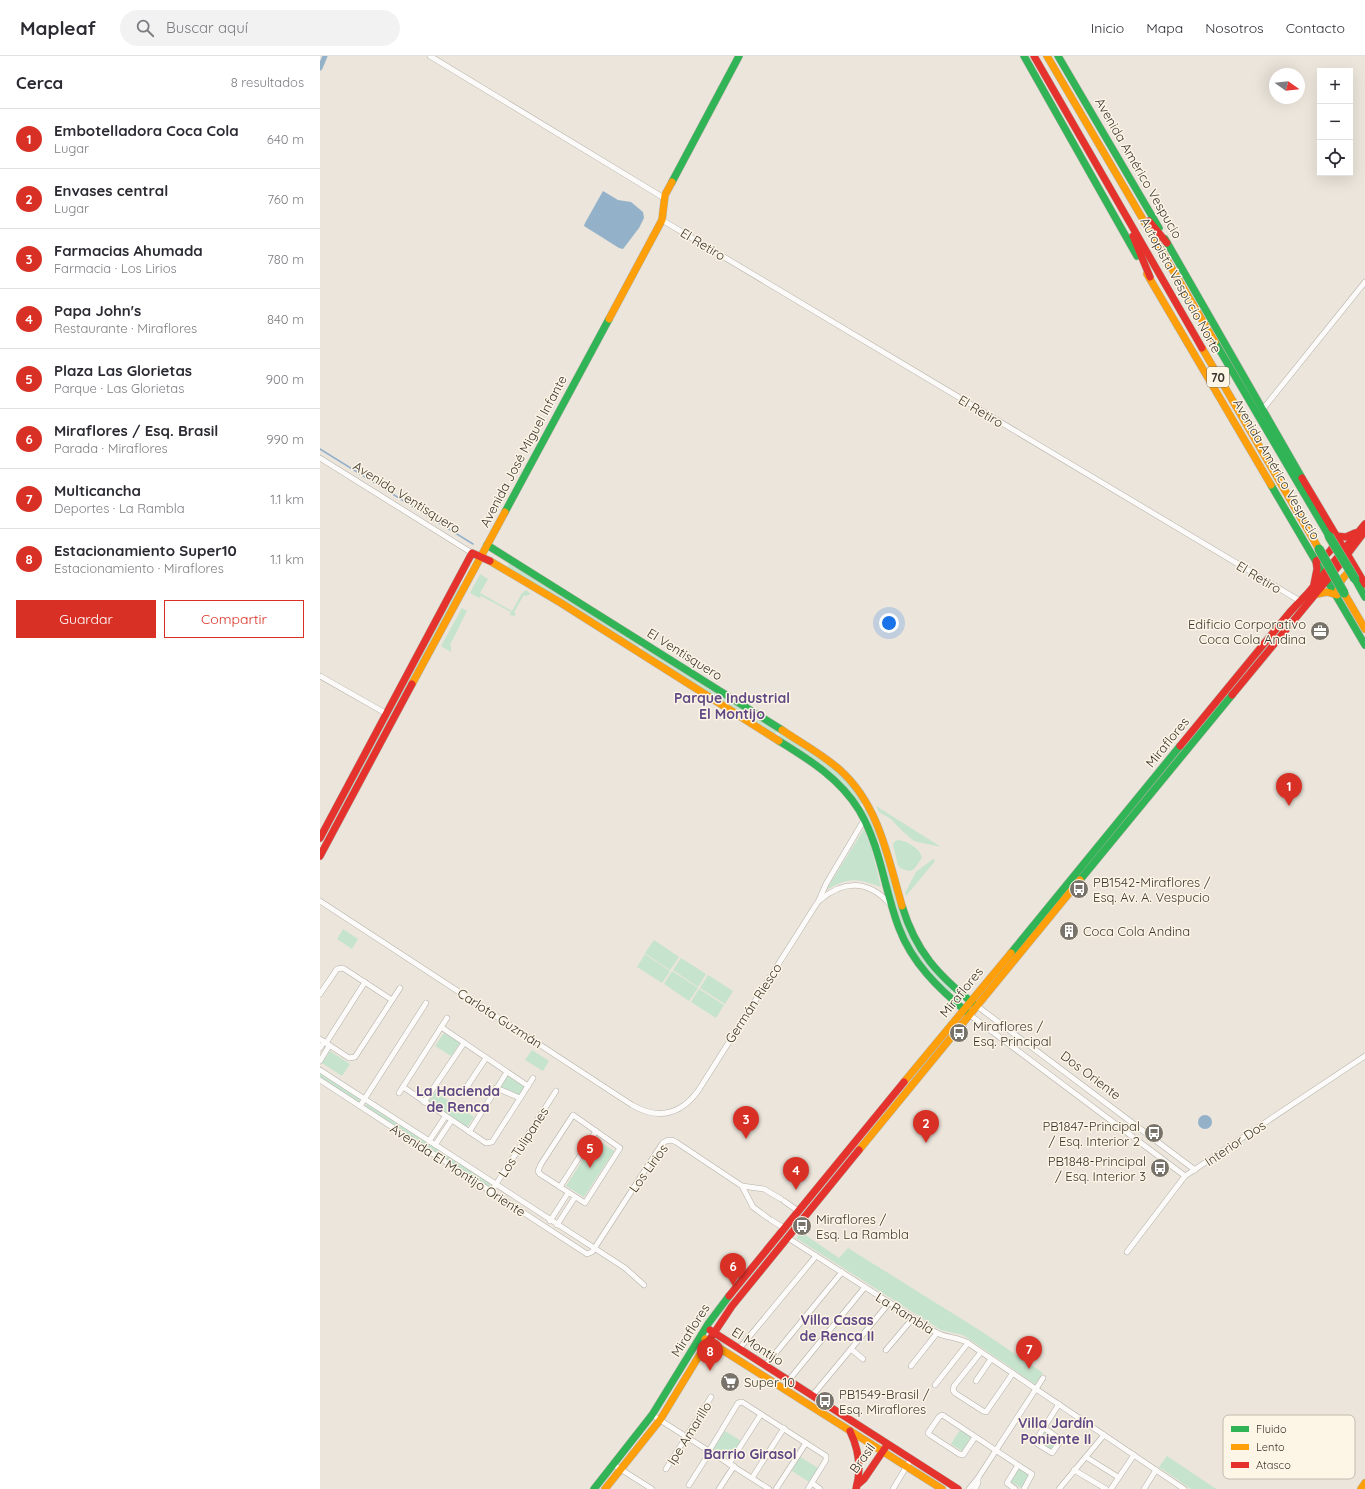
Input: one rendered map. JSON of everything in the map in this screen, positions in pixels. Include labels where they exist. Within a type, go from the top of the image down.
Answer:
[{"type":"main road","name":"Avenida José Miguel Infante","points":[[320,838],[337,814],[466,587],[487,545],[662,220],[665,210],[664,198],[739,56]]},
{"type":"main road","name":"Avenida Américo Vespucio","points":[[1024,56],[1150,277],[1316,561],[1326,577],[1340,594],[1365,645]]},
{"type":"main road","name":"Autopista Vespucio Norte","points":[[1034,56],[1222,384],[1319,549],[1340,594],[1365,629]]},
{"type":"main road","name":"Autopista Vespucio Norte","points":[[1047,56],[1332,536],[1365,597]]},
{"type":"main road","name":"Avenida Américo Vespucio","points":[[1058,56],[1263,409],[1332,536],[1346,552],[1365,584]]},
{"type":"main road","points":[[1130,198],[1167,243]]},
{"type":"main road","points":[[1120,204],[1150,277]]},
{"type":"main road","name":"Miraflores","points":[[605,1489],[618,1467],[656,1417],[710,1330],[784,1228],[870,1121],[974,1004],[1287,628],[1361,532],[1365,524]]},
{"type":"main road","points":[[1356,569],[1348,572],[1340,582],[1338,586],[1340,594],[1315,590],[1317,569],[1316,561],[1326,555],[1333,547],[1335,542],[1332,536],[1346,536],[1361,532]]},
{"type":"main road","name":"El Ventisquero","points":[[487,545],[640,647],[778,734],[835,766],[862,795],[873,812],[881,832],[906,919],[916,941],[926,958],[941,976],[974,1004]]},
{"type":"main road","name":"Avenida José Miguel Infante","points":[[320,856],[337,814],[387,714],[472,553]]},
{"type":"main road","name":"Avenida Ventisquero","points":[[472,553],[482,557]]},
{"type":"main road","name":"El Ventisquero","points":[[482,557],[640,647]]},
{"type":"main road","points":[[501,568],[507,558]]},
{"type":"main road","points":[[457,582],[466,587]]},
{"type":"main road","name":"Miraflores","points":[[1034,931],[1280,624],[1300,601],[1315,590]]},
{"type":"main road","name":"El Ventisquero","points":[[778,734],[826,772],[841,786],[854,803],[864,820],[877,849],[892,906],[904,939],[914,957],[929,978],[967,1012]]},
{"type":"main road","points":[[951,999],[958,991]]},
{"type":"main road","name":"Miraflores","points":[[729,1304],[788,1238],[878,1128],[967,1012]]},
{"type":"main road","points":[[870,1121],[878,1128]]},
{"type":"main road","name":"El Montijo","points":[[710,1330],[837,1412],[885,1448],[943,1487],[958,1489]]},
{"type":"main road","name":"El Montijo","points":[[705,1339],[850,1432],[885,1448]]},
{"type":"main road","name":"El Montijo","points":[[837,1412],[847,1424],[850,1432]]},
{"type":"main road","name":"Brasil","points":[[850,1432],[859,1457],[860,1470],[857,1487]]},
{"type":"main road","name":"Brasil","points":[[857,1487],[885,1448]]},
{"type":"main road","name":"Miraflores","points":[[594,1489],[618,1467]]},
{"type":"main road","points":[[1360,1489],[1365,1483]]},
{"type":"street","points":[[430,56],[664,198]]},
{"type":"street","name":"El Retiro","points":[[662,220],[1300,601]]},
{"type":"street","points":[[1263,409],[1365,282]]},
{"type":"street","name":"Avenida Ventisquero","points":[[320,458],[472,553]]},
{"type":"street","points":[[320,676],[387,714]]},
{"type":"street","name":"Germán Riesco","points":[[686,1105],[698,1092],[819,900],[826,884],[864,820]]},
{"type":"street","name":"Germán Riesco","points":[[819,900],[828,893],[838,889],[847,886],[860,886],[876,892],[892,906]]},
{"type":"street","name":"Carlota Guzmán","points":[[320,900],[636,1108],[660,1114],[674,1111],[686,1105]]},
{"type":"street","points":[[320,994],[337,969],[340,967],[392,1000]]},
{"type":"street","points":[[320,1048],[365,982]]},
{"type":"street","points":[[325,1042],[350,1058],[355,1057],[400,988]]},
{"type":"street","points":[[360,1106],[426,1003]]},
{"type":"street","name":"Dos Oriente","points":[[974,1004],[1195,1170]]},
{"type":"street","name":"Dos Oriente","points":[[967,1012],[1185,1176]]},
{"type":"street","points":[[398,1094],[447,1018]]},
{"type":"street","points":[[441,1027],[528,1086]]},
{"type":"street","points":[[320,1061],[325,1042]]},
{"type":"street","points":[[424,1102],[464,1043]]},
{"type":"street","name":"Interior Dos","points":[[1127,1252],[1185,1176],[1365,1056]]},
{"type":"street","points":[[462,1094],[486,1058]]},
{"type":"street","points":[[320,1070],[625,1268],[644,1285]]},
{"type":"street","points":[[469,1132],[507,1072]]},
{"type":"street","points":[[402,1087],[451,1121],[486,1143],[490,1143],[533,1078]]},
{"type":"street","name":"Avenida El Montijo Oriente","points":[[320,1080],[586,1254],[590,1254],[594,1248]]},
{"type":"street","points":[[496,1088],[520,1098]]},
{"type":"street","name":"Los Tulipanes","points":[[491,1192],[556,1091]]},
{"type":"street","points":[[573,1115],[596,1131],[620,1148],[585,1203],[540,1174],[538,1171],[573,1115]]},
{"type":"street","points":[[429,1141],[445,1117]]},
{"type":"street","points":[[435,1145],[451,1121]]},
{"type":"street","points":[[560,1187],[596,1131]]},
{"type":"street","name":"Los Lirios","points":[[594,1248],[662,1144],[667,1141],[671,1140],[676,1142],[742,1186]]},
{"type":"street","points":[[742,1186],[764,1189],[798,1211]]},
{"type":"street","points":[[742,1186],[753,1207],[784,1228]]},
{"type":"street","points":[[550,1220],[568,1193]]},
{"type":"street","points":[[557,1225],[575,1197]]},
{"type":"street","name":"La Rambla","points":[[788,1238],[937,1333],[960,1339],[968,1343],[1156,1470],[1177,1487],[1184,1489]]},
{"type":"street","points":[[739,1349],[816,1256]]},
{"type":"street","points":[[765,1366],[842,1272]]},
{"type":"street","points":[[788,1381],[865,1287]]},
{"type":"street","points":[[812,1396],[889,1303]]},
{"type":"street","points":[[886,1350],[914,1318]]},
{"type":"street","points":[[911,1366],[937,1333]]},
{"type":"street","points":[[935,1385],[968,1343]]},
{"type":"street","points":[[851,1349],[863,1359]]},
{"type":"street","points":[[981,1352],[954,1386],[953,1390],[961,1397],[986,1412],[1013,1373]]},
{"type":"street","points":[[976,1381],[991,1359]]},
{"type":"street","points":[[969,1489],[996,1451],[1043,1378]]},
{"type":"street","name":"Ipe Amarillo","points":[[666,1469],[711,1397]]},
{"type":"street","points":[[689,1485],[738,1403],[741,1402],[825,1455],[826,1458],[808,1489]]},
{"type":"street","points":[[1044,1428],[1060,1438],[1061,1442],[1052,1453],[1035,1442],[1059,1404]]},
{"type":"street","points":[[719,1489],[761,1414]]},
{"type":"street","points":[[975,1437],[966,1452],[959,1454],[930,1435],[928,1432],[942,1415],[1032,1474],[1024,1489]]},
{"type":"street","points":[[656,1417],[769,1489]]},
{"type":"street","points":[[752,1478],[784,1428]]},
{"type":"street","points":[[1059,1489],[1104,1435]]},
{"type":"street","points":[[776,1489],[806,1443]]},
{"type":"street","points":[[1111,1489],[1134,1455]]},
{"type":"street","points":[[1086,1457],[1118,1477]]},
{"type":"street","points":[[893,1489],[909,1463]]},
{"type":"street","points":[[1015,1489],[1007,1483],[1018,1465]]},
{"type":"street","points":[[618,1467],[652,1489]]},
{"type":"street","points":[[1074,1470],[1106,1489]]},
{"type":"street","points":[[1144,1489],[1156,1470]]},
{"type":"street","points":[[975,1489],[978,1483],[978,1478]]},
{"type":"street","points":[[812,1483],[820,1489]]},
{"type":"street","points":[[640,1489],[644,1484]]},
{"type":"green space","points":[[510,562],[641,644],[638,649],[507,567]]},
{"type":"green space","points":[[480,574],[488,579],[480,593],[512,611],[522,593],[526,590],[531,594],[526,596],[524,595],[514,612],[516,614],[514,616],[510,615],[511,612],[481,596],[479,598],[470,593]]},
{"type":"green space","points":[[1322,577],[1325,581],[1037,930],[1033,927]]},
{"type":"green space","points":[[460,584],[461,588],[385,730],[382,729],[457,585]]},
{"type":"green space","points":[[462,608],[467,611],[450,645],[451,652],[441,646]]},
{"type":"green space","points":[[644,646],[778,730],[775,735],[641,650]]},
{"type":"green space","points":[[379,733],[382,735],[341,813],[337,811]]},
{"type":"green space","points":[[781,733],[817,756],[842,776],[864,802],[860,805],[838,780],[778,737]]},
{"type":"green space","points":[[876,806],[941,847],[914,841],[891,819],[879,812]]},
{"type":"green space","points":[[868,807],[905,923],[953,990],[949,994],[924,966],[904,934],[893,903],[880,847],[874,831],[863,810]]},
{"type":"green space","points":[[864,829],[871,846],[881,887],[853,880],[841,883],[826,890]]},
{"type":"green space","points":[[898,840],[913,846],[921,854],[922,858],[914,869],[910,871],[902,869],[898,866],[893,845],[894,842]]},
{"type":"green space","points":[[933,859],[935,861],[906,896],[905,893],[916,872]]},
{"type":"green space","points":[[343,929],[358,939],[352,949],[337,939]]},
{"type":"green space","points":[[654,940],[679,957],[670,970],[645,953]]},
{"type":"green space","points":[[645,954],[670,971],[662,983],[637,967]]},
{"type":"green space","points":[[681,958],[706,974],[698,987],[673,970]]},
{"type":"green space","points":[[672,971],[698,988],[689,1001],[664,984]]},
{"type":"green space","points":[[708,975],[733,991],[725,1004],[700,988]]},
{"type":"green space","points":[[699,989],[724,1005],[716,1018],[691,1002]]},
{"type":"green space","points":[[444,1033],[460,1043],[451,1056],[435,1046]]},
{"type":"green space","points":[[532,1050],[549,1061],[543,1071],[525,1060]]},
{"type":"green space","points":[[330,1051],[350,1064],[342,1076],[322,1063]]},
{"type":"green space","points":[[320,1072],[359,1098],[360,1101],[358,1102],[320,1078]]},
{"type":"green space","points":[[507,1074],[525,1086],[519,1096],[499,1088]]},
{"type":"green space","points":[[435,1092],[474,1117],[467,1127],[428,1103]]},
{"type":"green space","points":[[367,1104],[485,1180],[490,1184],[490,1187],[489,1188],[366,1108],[365,1106]]},
{"type":"green space","points":[[596,1139],[614,1151],[584,1197],[566,1186]]},
{"type":"green space","points":[[801,1232],[839,1258],[848,1248],[984,1333],[1043,1373],[1035,1384],[963,1335],[941,1330],[796,1238]]},
{"type":"green space","points":[[960,1430],[971,1437],[962,1451],[951,1444]]},
{"type":"green space","points":[[725,1431],[741,1441],[729,1459],[713,1449]]},
{"type":"green space","points":[[1045,1431],[1059,1440],[1052,1451],[1038,1441]]},
{"type":"green space","points":[[1167,1456],[1216,1489],[1191,1489],[1159,1467]]},
{"type":"green space","points":[[800,1457],[818,1468],[809,1482],[792,1471]]},
{"type":"green space","points":[[1019,1467],[1030,1474],[1021,1488],[1010,1481]]},
{"type":"water","points":[[603,191],[618,200],[631,202],[643,212],[644,218],[639,228],[623,249],[584,226]]},
{"type":"water","points":[[1205,1115],[1210,1117],[1212,1122],[1210,1127],[1205,1129],[1200,1127],[1198,1122],[1200,1117]]},
{"type":"waterway","points":[[320,68],[325,56]]},
{"type":"waterway","points":[[320,449],[473,544]]},
{"type":"traffic: fast","points":[[672,182],[739,56]]},
{"type":"traffic: fast","points":[[1024,56],[1137,256]]},
{"type":"traffic: fast","points":[[1058,56],[1159,228]]},
{"type":"traffic: fast","points":[[1165,239],[1302,478]]},
{"type":"traffic: fast","points":[[505,512],[609,319]]},
{"type":"traffic: fast","points":[[1215,342],[1329,536]]},
{"type":"traffic: fast","points":[[1271,485],[1365,645]]},
{"type":"traffic: fast","points":[[1329,536],[1355,579]]},
{"type":"traffic: fast","points":[[487,545],[782,730]]},
{"type":"traffic: fast","points":[[1319,549],[1344,593]]},
{"type":"traffic: fast","points":[[1355,579],[1365,597]]},
{"type":"traffic: fast","points":[[1080,880],[1232,695]]},
{"type":"traffic: fast","points":[[779,741],[824,771],[843,789],[859,810],[877,853],[899,928],[911,953],[937,985],[967,1012]]},
{"type":"traffic: fast","points":[[1011,953],[1180,746]]},
{"type":"traffic: fast","points":[[902,906],[914,937],[921,950],[939,972],[974,1004]]},
{"type":"traffic: fast","points":[[594,1489],[652,1415],[708,1324],[729,1296]]},
{"type":"traffic: slow","points":[[1047,56],[1215,342]]},
{"type":"traffic: slow","points":[[609,319],[662,220],[665,195],[672,182]]},
{"type":"traffic: slow","points":[[1147,274],[1271,485]]},
{"type":"traffic: slow","points":[[1202,348],[1319,549]]},
{"type":"traffic: slow","points":[[412,684],[505,512]]},
{"type":"traffic: slow","points":[[490,561],[561,603],[779,741]]},
{"type":"traffic: slow","points":[[1317,594],[1327,592],[1337,595],[1342,580],[1346,574],[1353,570]]},
{"type":"traffic: slow","points":[[1344,593],[1365,629]]},
{"type":"traffic: slow","points":[[782,730],[833,764],[853,784],[864,799],[873,816],[887,851],[902,906]]},
{"type":"traffic: slow","points":[[859,1150],[1080,880]]},
{"type":"traffic: slow","points":[[904,1082],[1011,953]]},
{"type":"traffic: slow","points":[[705,1339],[942,1489]]},
{"type":"traffic: slow","points":[[605,1489],[660,1420],[702,1351]]},
{"type":"traffic: slow","points":[[1361,1489],[1365,1483]]},
{"type":"traffic: jam","points":[[1034,56],[1202,348]]},
{"type":"traffic: jam","points":[[1149,221],[1167,243]]},
{"type":"traffic: jam","points":[[1133,236],[1150,277]]},
{"type":"traffic: jam","points":[[1302,478],[1365,584]]},
{"type":"traffic: jam","points":[[1180,746],[1290,612],[1308,593],[1365,524]]},
{"type":"traffic: jam","points":[[1232,695],[1337,568],[1365,531]]},
{"type":"traffic: jam","points":[[1314,584],[1317,569],[1316,561],[1324,557],[1330,551],[1336,536],[1346,537],[1355,533]]},
{"type":"traffic: jam","points":[[320,838],[472,553],[490,561]]},
{"type":"traffic: jam","points":[[320,856],[412,684]]},
{"type":"traffic: jam","points":[[729,1296],[904,1082]]},
{"type":"traffic: jam","points":[[702,1351],[732,1306],[859,1150]]},
{"type":"traffic: jam","points":[[710,1330],[958,1489]]},
{"type":"traffic: jam","points":[[850,1431],[856,1445],[859,1459],[859,1474],[856,1489]]},
{"type":"traffic: jam","points":[[857,1485],[864,1479],[885,1448]]},
{"type":"place","name":"Edificio Corporativo Coca Cola Andina","points":[[1320,631]]},
{"type":"place","name":"Embotelladora Coca Cola","points":[[1289,806]]},
{"type":"place","name":"PB1542-Miraflores / Esq. Av. A. Vespucio","points":[[1079,889]]},
{"type":"place","name":"Coca Cola Andina","points":[[1069,931]]},
{"type":"place","name":"Miraflores / Esq. Principal","points":[[959,1033]]},
{"type":"place","name":"PB1847-Principal / Esq. Interior 2","points":[[1154,1133]]},
{"type":"place","name":"Farmacias Ahumada","points":[[746,1139]]},
{"type":"place","name":"Envases central","points":[[926,1143]]},
{"type":"place","name":"Plaza Las Glorietas","points":[[590,1168]]},
{"type":"place","name":"PB1848-Principal / Esq. Interior 3","points":[[1160,1168]]},
{"type":"place","name":"Papa John's","points":[[796,1190]]},
{"type":"place","name":"Miraflores / Esq. La Rambla","points":[[802,1226]]},
{"type":"place","name":"Miraflores / Esq. Brasil","points":[[733,1286]]},
{"type":"place","name":"Multicancha","points":[[1029,1369]]},
{"type":"place","name":"Estacionamiento Super10","points":[[710,1371]]},
{"type":"place","name":"Super 10","points":[[730,1382]]},
{"type":"place","name":"PB1549-Brasil / Esq. Miraflores","points":[[825,1401]]},
{"type":"district","name":"Parque Industrial El Montijo","points":[[732,706]]},
{"type":"district","name":"La Hacienda de Renca","points":[[458,1100]]},
{"type":"district","name":"Villa Casas de Renca II","points":[[837,1328]]},
{"type":"district","name":"Villa Jardín Poniente II","points":[[1056,1432]]},
{"type":"district","name":"Barrio Girasol","points":[[750,1454]]}]
